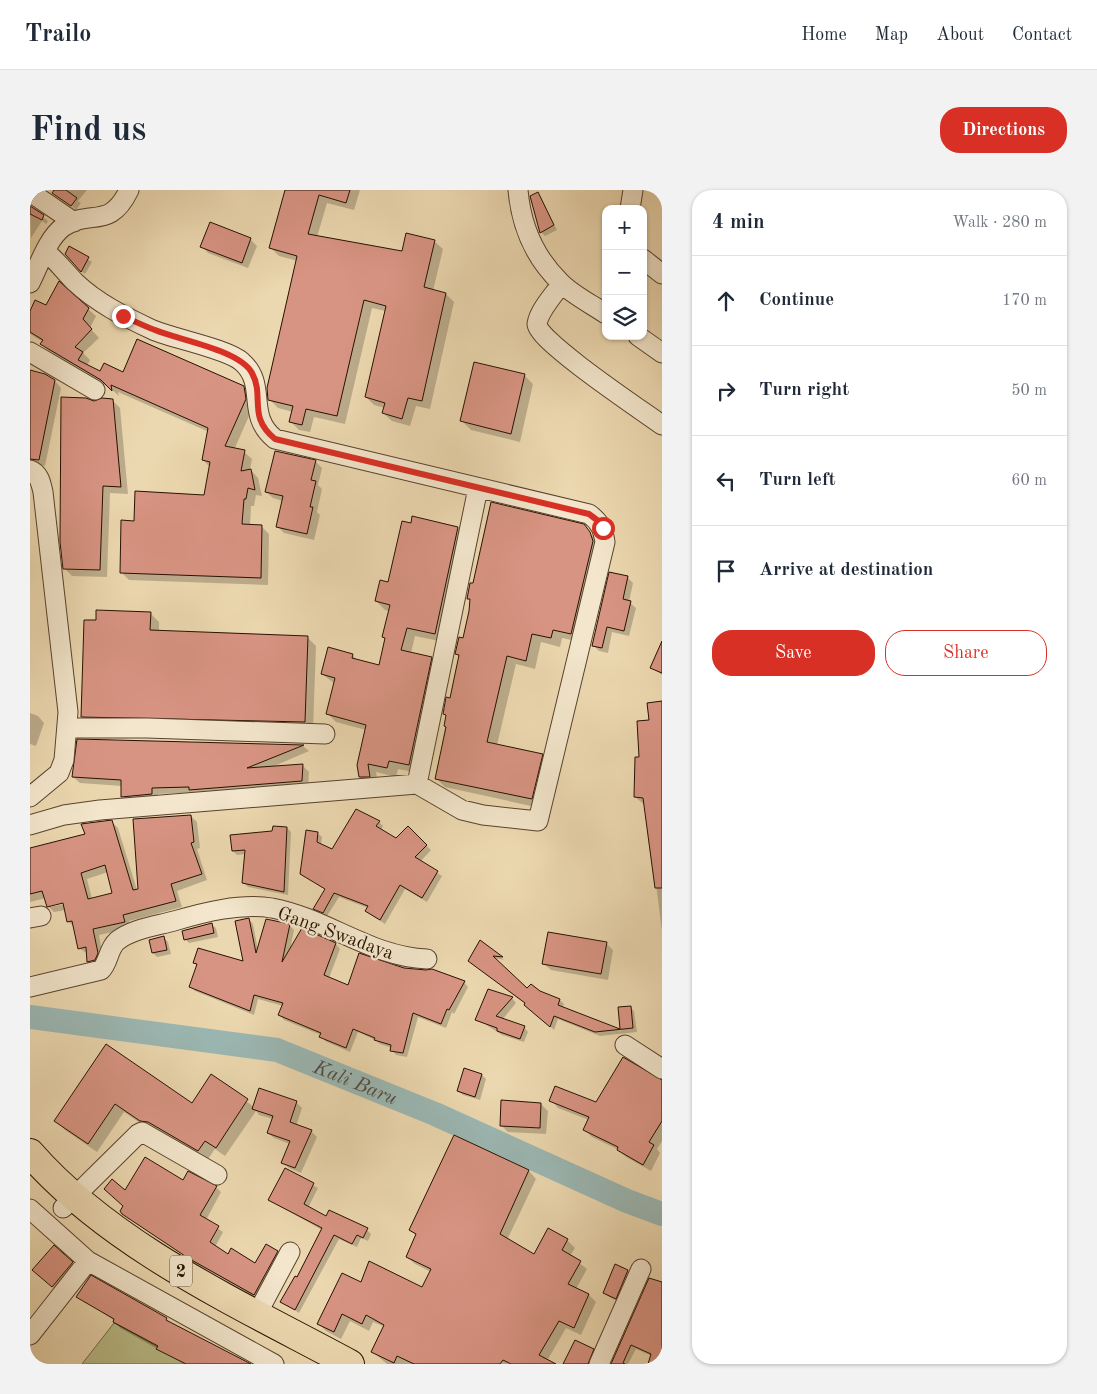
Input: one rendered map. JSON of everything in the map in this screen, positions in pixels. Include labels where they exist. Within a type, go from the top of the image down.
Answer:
[{"type":"highway","name":"2","points":[[30,1152],[68,1202],[104,1241],[159,1276],[318,1364]]},
{"type":"highway","name":"2","points":[[30,1176],[68,1202],[160,1258],[257,1314],[350,1364]]},
{"type":"street","points":[[30,283],[46,252],[61,229],[74,222],[109,215],[122,205],[129,190]]},
{"type":"street","points":[[518,190],[521,216],[528,236],[561,284],[602,311]]},
{"type":"street","points":[[631,205],[633,190]]},
{"type":"street","points":[[30,192],[74,222]]},
{"type":"street","points":[[30,825],[64,815],[100,810],[417,784],[462,810],[483,815],[538,821],[605,542],[603,528],[589,514],[275,439],[264,430],[257,411],[256,383],[252,372],[240,360],[155,331],[123,316],[100,302],[76,282],[46,252]]},
{"type":"street","points":[[647,262],[662,274]]},
{"type":"street","points":[[561,284],[541,314],[537,323],[538,330],[564,354],[662,425]]},
{"type":"street","points":[[644,340],[662,353]]},
{"type":"street","points":[[30,352],[95,390]]},
{"type":"street","points":[[30,470],[40,480],[43,492],[68,695],[64,760],[59,773],[30,797]]},
{"type":"street","points":[[417,784],[478,488]]},
{"type":"street","points":[[67,728],[147,728],[325,734]]},
{"type":"street","name":"Gang Swadaya","points":[[30,987],[101,970],[106,964],[107,958],[116,942],[134,932],[211,911],[251,906],[292,914],[404,957],[427,959]]},
{"type":"street","points":[[625,1045],[662,1068]]},
{"type":"street","points":[[68,1202],[142,1132],[217,1175]]},
{"type":"street","points":[[30,1208],[88,1261],[274,1364]]},
{"type":"street","points":[[257,1314],[290,1252]]},
{"type":"street","points":[[30,1335],[88,1261]]},
{"type":"street","points":[[600,1364],[641,1269]]},
{"type":"green space","points":[[114,1323],[189,1364],[82,1364]]},
{"type":"building","points":[[54,190],[66,190],[77,198],[71,206],[52,193]]},
{"type":"building","points":[[285,190],[350,190],[346,203],[319,195],[308,234],[402,251],[406,233],[435,240],[424,287],[446,293],[422,401],[408,398],[402,419],[382,413],[385,403],[365,397],[386,306],[364,300],[337,416],[306,409],[302,425],[289,422],[293,406],[268,400],[267,388],[297,256],[269,248]]},
{"type":"building","points":[[538,192],[554,225],[540,233],[530,196]]},
{"type":"building","points":[[30,206],[44,215],[42,220],[30,214]]},
{"type":"building","points":[[210,222],[251,238],[242,263],[200,247]]},
{"type":"building","points":[[69,246],[89,257],[81,272],[65,254]]},
{"type":"building","points":[[59,281],[89,308],[83,319],[92,329],[75,347],[83,352],[78,360],[100,371],[104,363],[123,372],[137,339],[244,386],[246,399],[225,446],[245,450],[241,471],[251,469],[255,490],[248,488],[246,499],[244,499],[242,524],[262,525],[261,578],[120,573],[121,520],[134,521],[135,491],[204,495],[210,462],[202,460],[208,428],[111,385],[112,391],[101,380],[40,344],[43,340],[30,332],[30,311],[35,300],[46,305]]},
{"type":"building","points":[[474,362],[525,374],[511,434],[460,421]]},
{"type":"building","points":[[30,370],[45,374],[55,380],[39,460],[30,459]]},
{"type":"building","points":[[61,397],[86,398],[94,401],[102,398],[113,399],[121,487],[103,486],[100,570],[63,569],[60,542]]},
{"type":"building","points":[[275,451],[316,460],[311,480],[316,481],[310,507],[313,507],[307,534],[276,527],[283,496],[265,492]]},
{"type":"building","points":[[491,502],[584,524],[590,532],[593,541],[571,634],[553,630],[551,638],[532,634],[526,661],[507,656],[487,742],[543,754],[532,799],[435,779],[446,727],[444,726],[446,715],[443,714],[446,697],[450,698],[459,655],[455,654],[459,637],[463,638],[469,611],[470,599],[467,599],[470,583],[473,583]]},
{"type":"building","points":[[412,516],[458,527],[435,634],[407,628],[401,650],[432,657],[409,765],[389,761],[387,768],[368,764],[370,777],[359,777],[357,765],[366,725],[326,714],[335,678],[321,674],[328,647],[353,654],[352,658],[379,665],[385,638],[382,637],[390,605],[375,601],[380,580],[388,582],[402,521],[411,523]]},
{"type":"building","points":[[609,572],[628,576],[623,599],[631,601],[624,631],[607,627],[602,648],[592,646]]},
{"type":"building","points":[[96,610],[151,612],[150,630],[308,636],[305,722],[81,717],[84,620],[96,620]]},
{"type":"building","points":[[662,641],[662,673],[650,668]]},
{"type":"building","points":[[662,701],[662,888],[655,888],[643,798],[634,797],[635,757],[639,757],[637,721],[649,720],[647,703]]},
{"type":"building","points":[[77,739],[304,745],[247,768],[303,764],[302,781],[189,790],[189,787],[152,788],[152,794],[121,797],[121,780],[72,777]]},
{"type":"building","points":[[356,809],[380,821],[376,826],[396,838],[408,826],[427,845],[415,857],[438,871],[422,898],[400,885],[380,920],[365,911],[368,906],[334,893],[323,913],[313,909],[325,889],[300,874],[306,830],[318,832],[317,842],[332,849]]},
{"type":"building","points":[[191,815],[194,842],[191,843],[202,874],[171,884],[176,901],[123,915],[125,922],[93,929],[98,953],[95,960],[87,962],[86,947],[78,949],[72,921],[67,922],[63,903],[47,907],[42,891],[30,894],[30,848],[85,834],[81,824],[112,820],[133,890],[138,889],[133,819]],"holes":[[[105,865],[112,893],[88,899],[81,873]]]},
{"type":"building","points":[[273,826],[287,827],[284,892],[242,883],[245,850],[232,851],[230,835],[272,831]]},
{"type":"building","points":[[249,918],[256,953],[266,919],[290,924],[282,962],[302,928],[336,943],[324,975],[348,985],[359,953],[404,968],[432,969],[465,981],[449,1010],[447,1009],[441,1024],[413,1013],[403,1053],[390,1051],[391,1045],[374,1040],[375,1038],[353,1029],[346,1048],[319,1037],[321,1033],[278,1015],[283,1003],[254,995],[250,1011],[189,987],[197,964],[193,963],[198,948],[243,961],[235,921]]},
{"type":"building","points":[[212,923],[214,933],[184,940],[182,931]]},
{"type":"building","points":[[548,932],[607,942],[601,974],[542,964]]},
{"type":"building","points":[[164,936],[167,950],[152,953],[149,940]]},
{"type":"building","points":[[480,940],[503,957],[493,956],[527,988],[531,984],[540,991],[560,999],[558,1005],[620,1029],[618,1007],[631,1006],[633,1028],[595,1032],[554,1016],[550,1027],[524,1005],[525,1003],[468,961]]},
{"type":"building","points":[[488,989],[513,997],[496,1016],[525,1026],[520,1039],[497,1031],[497,1028],[475,1020]]},
{"type":"building","points":[[106,1044],[192,1103],[211,1074],[248,1099],[216,1148],[205,1141],[198,1151],[148,1122],[140,1121],[115,1104],[88,1144],[54,1121]]},
{"type":"building","points":[[623,1057],[662,1080],[662,1121],[649,1142],[654,1145],[643,1165],[617,1150],[618,1147],[583,1130],[589,1117],[549,1101],[555,1086],[596,1102]]},
{"type":"building","points":[[464,1068],[482,1074],[475,1097],[457,1091]]},
{"type":"building","points":[[259,1088],[297,1101],[290,1122],[312,1130],[295,1168],[281,1163],[290,1141],[267,1133],[273,1116],[252,1109]]},
{"type":"building","points":[[501,1100],[541,1103],[540,1128],[500,1126]]},
{"type":"building","points":[[454,1135],[529,1170],[500,1234],[534,1254],[548,1228],[568,1239],[562,1250],[581,1261],[568,1284],[589,1294],[574,1328],[559,1321],[539,1355],[556,1364],[511,1364],[503,1360],[500,1364],[414,1364],[397,1356],[394,1363],[371,1352],[384,1325],[366,1315],[362,1324],[342,1314],[334,1332],[317,1324],[342,1273],[361,1282],[369,1261],[422,1287],[431,1269],[406,1257],[416,1234],[409,1230]]},
{"type":"building","points":[[145,1157],[183,1180],[188,1171],[217,1186],[200,1215],[219,1226],[210,1242],[228,1254],[231,1248],[255,1263],[266,1244],[278,1251],[254,1295],[188,1258],[122,1214],[120,1211],[123,1206],[104,1189],[112,1179],[125,1190]]},
{"type":"building","points":[[285,1168],[314,1183],[304,1204],[326,1216],[329,1210],[368,1228],[363,1238],[357,1235],[352,1244],[334,1235],[295,1310],[280,1302],[295,1276],[297,1277],[322,1228],[268,1200]]},
{"type":"building","points":[[54,1245],[73,1262],[52,1287],[32,1270]]},
{"type":"building","points":[[615,1264],[628,1270],[616,1299],[603,1293]]},
{"type":"building","points":[[91,1275],[167,1318],[166,1320],[251,1364],[186,1364],[156,1349],[158,1346],[113,1322],[114,1319],[76,1297]]},
{"type":"building","points":[[649,1278],[662,1282],[662,1364],[648,1364],[651,1354],[631,1345],[623,1363],[625,1364],[611,1364]]},
{"type":"building","points":[[575,1340],[594,1349],[588,1364],[563,1364]]},
{"type":"waterway","name":"Kali Baru","points":[[30,1017],[277,1050],[435,1114],[627,1201],[662,1214]]},
{"type":"route","points":[[123,316],[155,331],[240,360],[252,372],[256,383],[257,411],[264,430],[275,439],[589,514],[603,528]]}]
